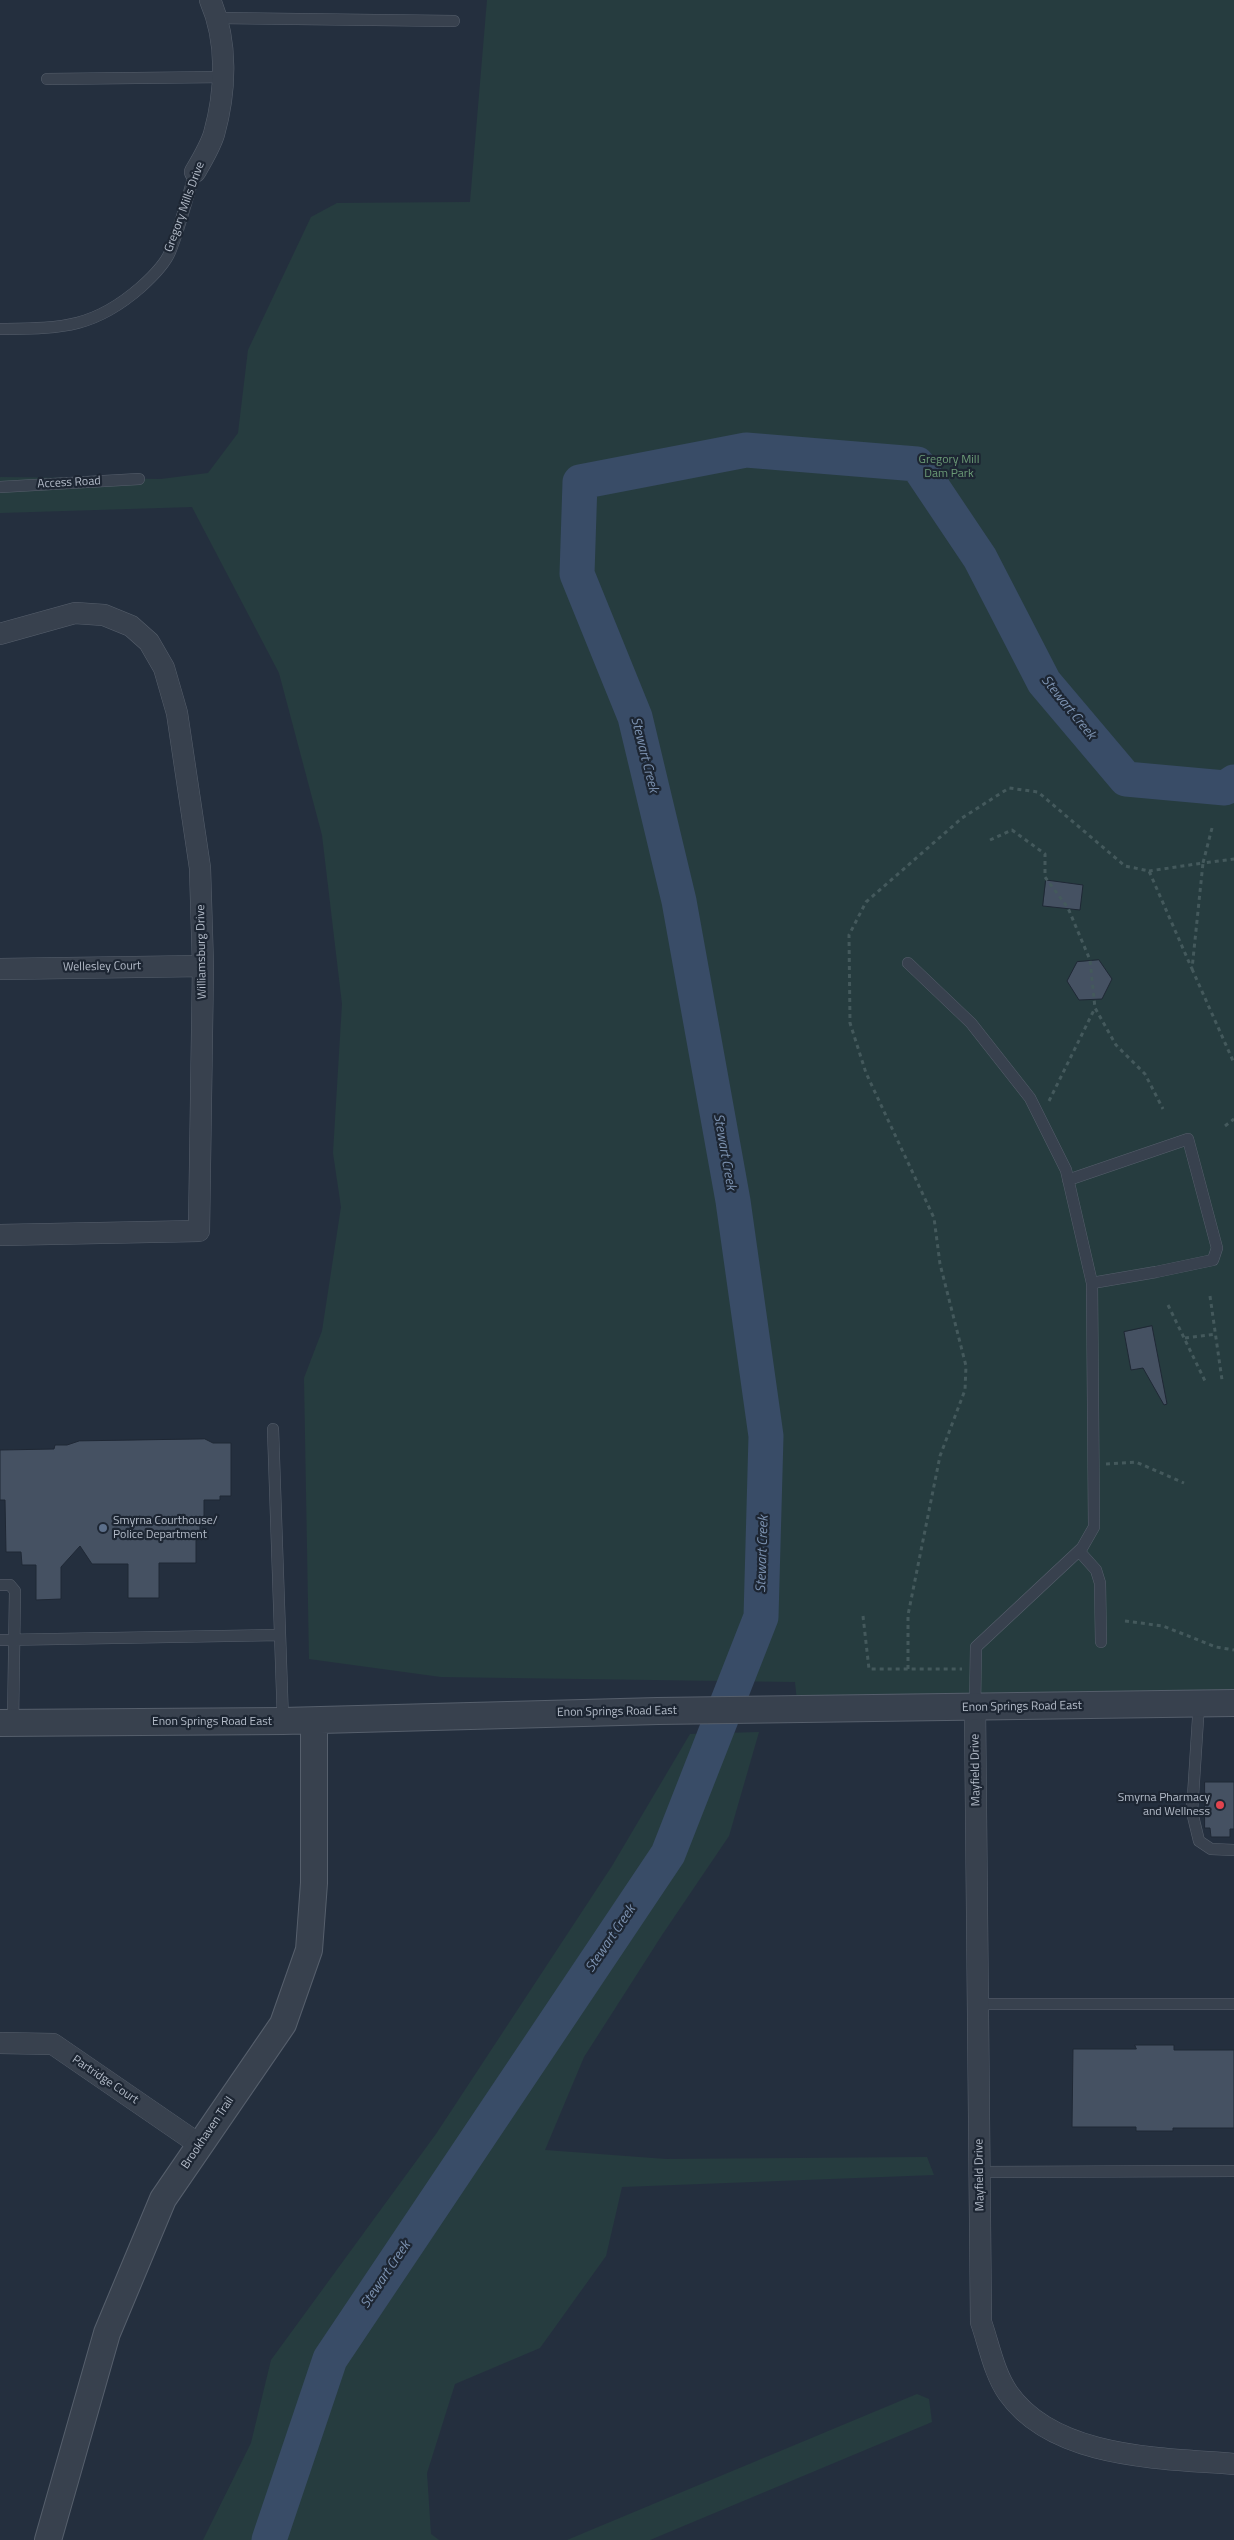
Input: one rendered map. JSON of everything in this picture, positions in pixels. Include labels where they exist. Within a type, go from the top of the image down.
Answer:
[{"type":"street","name":"Gregory Mills Drive","points":[[196,172],[214,135],[224,77],[214,9]]},
{"type":"street","name":"Williamsburg Drive","points":[[0,634],[75,613],[104,615],[131,626],[149,642],[164,668],[177,713],[200,868],[203,966],[199,1231],[0,1235]]},
{"type":"street","name":"Wellesley Court","points":[[0,969],[203,966]]},
{"type":"street","name":"Enon Springs Road East","points":[[7,1723],[283,1721],[658,1711],[1234,1703]]},
{"type":"street","name":"Mayfield Drive","points":[[975,1708],[982,2322],[994,2362],[1008,2393],[1037,2422],[1071,2441],[1134,2456],[1234,2464]]},
{"type":"street","name":"Brookhaven Trail","points":[[48,2540],[107,2333],[163,2199],[283,2024],[309,1950],[314,1883],[314,1720]]},
{"type":"street","name":"Partridge Court","points":[[0,2043],[53,2044],[200,2144]]},
{"type":"lane","points":[[214,9],[454,20]]},
{"type":"lane","points":[[47,78],[224,77]]},
{"type":"lane","name":"Gregory Mills Drive","points":[[0,329],[47,328],[93,320],[120,305],[148,281],[169,254],[196,172]]},
{"type":"lane","name":"Access Road","points":[[0,487],[139,479]]},
{"type":"lane","points":[[908,963],[971,1023],[1030,1098],[1066,1170],[1092,1283],[1094,1527],[1078,1551],[976,1647],[975,1708]]},
{"type":"lane","points":[[1068,1180],[1188,1139],[1216,1248],[1213,1260],[1092,1283]]},
{"type":"lane","points":[[273,1429],[283,1721]]},
{"type":"lane","points":[[1078,1551],[1096,1570],[1100,1583],[1101,1642]]},
{"type":"lane","points":[[0,1585],[10,1585],[15,1591],[16,1640],[7,1723]]},
{"type":"lane","points":[[0,1640],[280,1635]]},
{"type":"lane","points":[[1198,1703],[1192,1812],[1199,1840],[1211,1849],[1234,1850]]},
{"type":"lane","points":[[978,2004],[1234,2004]]},
{"type":"lane","points":[[980,2172],[1234,2171]]},
{"type":"path","points":[[908,1669],[908,1615],[940,1456],[965,1390],[966,1366],[940,1264],[934,1218],[866,1073],[850,1023],[850,935],[866,902],[962,818],[1009,788],[1038,792],[1125,866],[1149,871],[1234,858]]},
{"type":"path","points":[[1192,969],[1203,863],[1212,828]]},
{"type":"path","points":[[990,840],[1012,830],[1045,854],[1045,877],[1068,908],[1090,960],[1095,1008],[1116,1045],[1145,1074],[1163,1109]]},
{"type":"path","points":[[1149,871],[1234,1063]]},
{"type":"path","points":[[1041,1118],[1095,1008]]},
{"type":"path","points":[[1225,1126],[1234,1119]]},
{"type":"path","points":[[1210,1296],[1222,1380]]},
{"type":"path","points":[[1168,1305],[1206,1383]]},
{"type":"path","points":[[1185,1338],[1216,1334]]},
{"type":"path","points":[[1093,1465],[1136,1462],[1184,1484]]},
{"type":"path","points":[[863,1616],[869,1669],[976,1669]]},
{"type":"path","points":[[1124,1621],[1163,1626],[1216,1647],[1234,1650]]},
{"type":"green space","name":"Gregory Mill Dam Park","points":[[487,0],[1234,0],[1234,1703],[798,1710],[795,1682],[441,1677],[309,1659],[304,1378],[322,1331],[341,1207],[333,1153],[342,1004],[322,835],[279,673],[192,507],[0,513],[0,477],[161,479],[208,473],[238,433],[248,350],[311,217],[337,203],[470,202]]},
{"type":"green space","points":[[759,1732],[729,1836],[662,1935],[584,2057],[545,2150],[666,2159],[927,2157],[934,2175],[622,2187],[606,2256],[540,2348],[455,2384],[427,2473],[431,2534],[439,2540],[203,2540],[251,2443],[271,2360],[436,2134],[612,1866],[690,1734]]},
{"type":"green space","points":[[917,2394],[929,2399],[932,2422],[650,2540],[567,2540]]},
{"type":"building","points":[[1046,880],[1083,885],[1080,910],[1043,906]]},
{"type":"building","points":[[1099,960],[1112,979],[1102,999],[1079,1000],[1067,981],[1077,962]]},
{"type":"building","points":[[1152,1326],[1167,1404],[1164,1405],[1143,1368],[1131,1370],[1124,1332]]},
{"type":"building","name":"Smyrna Courthouse/ Police Department","points":[[205,1439],[213,1443],[231,1443],[231,1496],[220,1496],[220,1500],[204,1500],[204,1516],[200,1519],[200,1538],[196,1540],[196,1563],[159,1563],[159,1598],[128,1598],[128,1564],[92,1564],[80,1546],[61,1567],[61,1599],[36,1600],[36,1565],[22,1565],[21,1552],[6,1552],[5,1500],[0,1500],[0,1450],[54,1449],[55,1445],[67,1445],[79,1441]]},
{"type":"building","name":"Smyrna Pharmacy and Wellness","points":[[1205,1782],[1234,1782],[1234,1829],[1230,1829],[1230,1837],[1211,1837],[1210,1828],[1205,1828]]},
{"type":"building","points":[[1135,2045],[1174,2045],[1174,2050],[1234,2050],[1234,2128],[1173,2128],[1173,2131],[1136,2131],[1136,2127],[1072,2127],[1073,2049],[1136,2049]]},
{"type":"waterway","name":"Stewart Creek","points":[[269,2540],[330,2359],[668,1854],[761,1617],[766,1436],[733,1201],[679,901],[635,717],[577,574],[580,482],[746,450],[917,464],[980,558],[1044,682],[1126,779],[1225,788],[1234,782]]},
{"type":"place","name":"Smyrna Courthouse/ Police Department","points":[[103,1528]]},
{"type":"place","name":"Smyrna Pharmacy and Wellness","points":[[1220,1805]]}]
